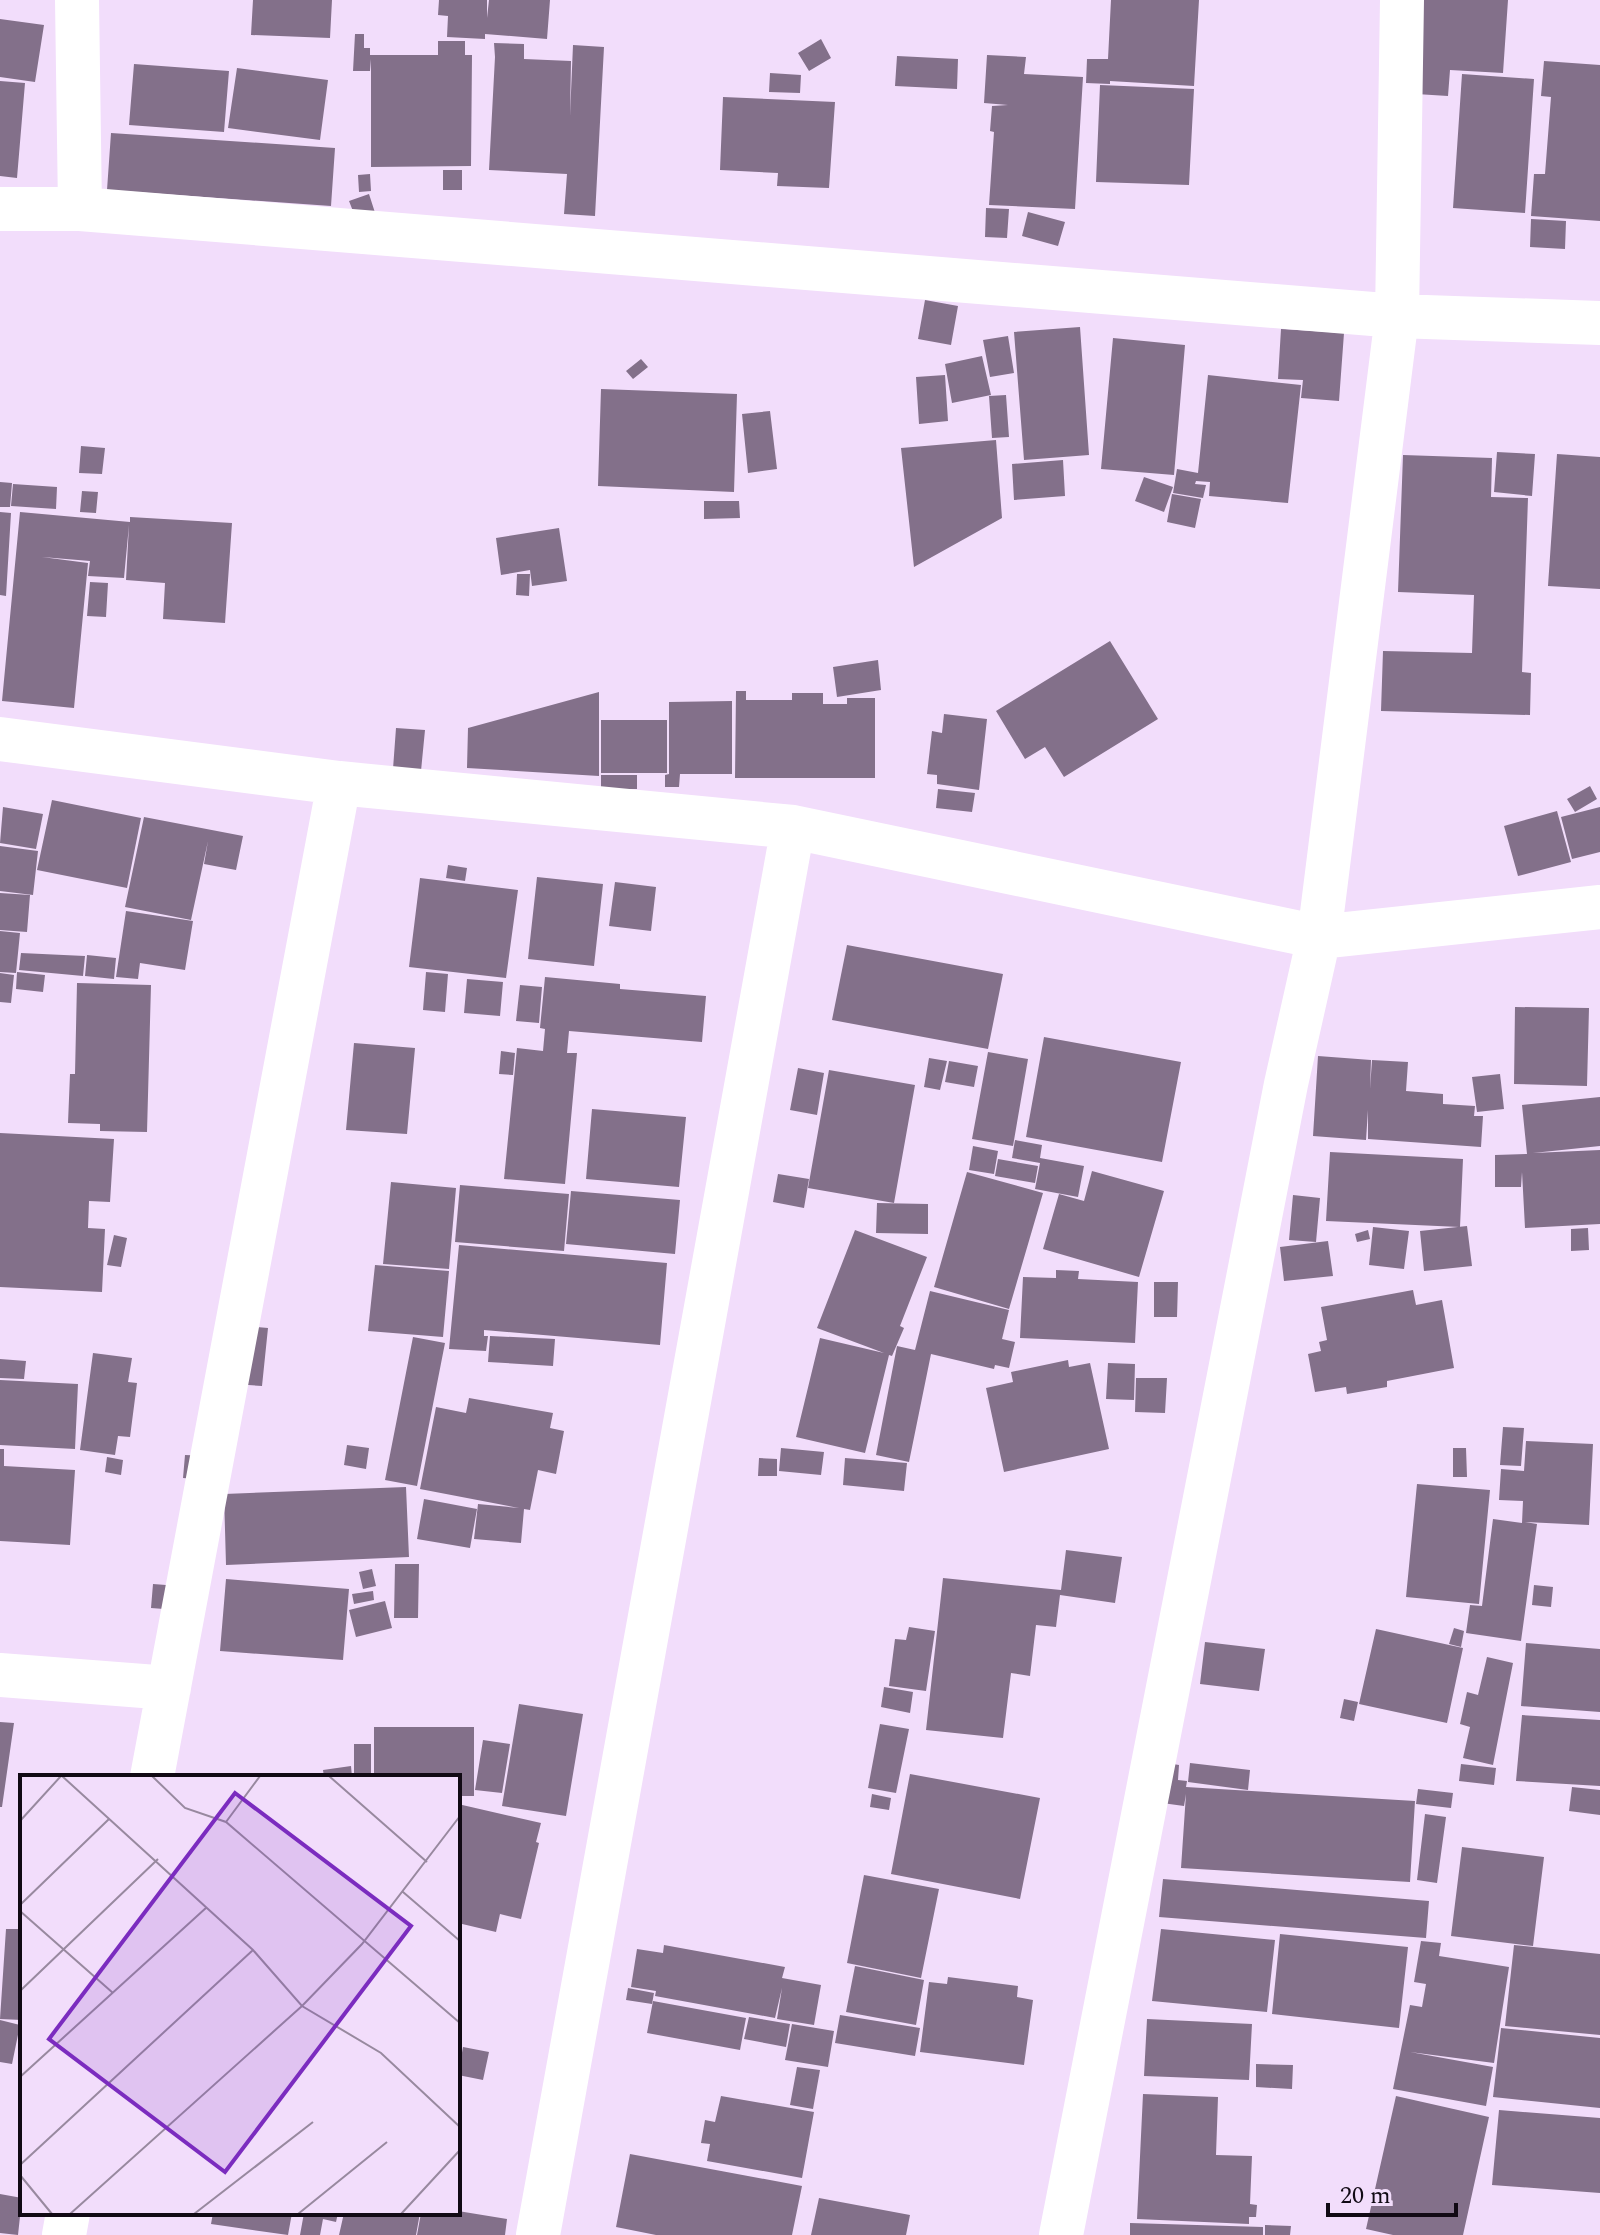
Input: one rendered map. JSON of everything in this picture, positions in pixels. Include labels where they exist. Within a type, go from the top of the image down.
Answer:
[{"type":"street","points":[[77,0],[80,209]]},
{"type":"street","points":[[1061,2235],[1286,1084],[1319,937],[1397,316],[1402,0]]},
{"type":"street","points":[[0,209],[80,209],[1397,316],[1600,323]]},
{"type":"street","points":[[0,739],[339,783],[793,827],[1319,937],[1600,907]]},
{"type":"street","points":[[152,1775],[339,783]]},
{"type":"street","points":[[538,2235],[793,827]]},
{"type":"street","points":[[0,1675],[169,1688]]},
{"type":"street","points":[[64,2235],[68,2215]]},
{"type":"building","points":[[253,0],[332,0],[330,38],[251,35]]},
{"type":"building","points":[[439,0],[487,0],[487,18],[489,0],[550,0],[547,39],[485,34],[485,39],[447,37],[448,16],[438,15]]},
{"type":"building","points":[[1111,0],[1199,0],[1194,86],[1110,81],[1110,84],[1086,83],[1087,59],[1108,59]]},
{"type":"building","points":[[1423,0],[1508,0],[1503,73],[1450,70],[1448,96],[1416,94]]},
{"type":"building","points":[[0,19],[44,25],[35,82],[0,77]]},
{"type":"building","points":[[355,34],[364,34],[364,48],[370,48],[370,55],[438,55],[438,41],[465,41],[465,55],[472,55],[471,166],[371,167],[371,59],[370,71],[353,71]]},
{"type":"building","points":[[821,39],[831,58],[809,71],[798,53]]},
{"type":"building","points":[[494,43],[524,44],[524,59],[571,61],[570,116],[573,45],[604,47],[595,216],[564,214],[567,174],[489,170]]},
{"type":"building","points":[[987,55],[1026,57],[1024,74],[1083,77],[1075,209],[989,205],[994,132],[990,131],[992,106],[1008,105],[984,103]]},
{"type":"building","points":[[897,56],[958,59],[957,89],[895,86]]},
{"type":"building","points":[[1544,61],[1600,65],[1600,221],[1531,216],[1534,174],[1545,174],[1551,97],[1541,96]]},
{"type":"building","points":[[134,64],[229,71],[224,132],[129,125]]},
{"type":"building","points":[[237,68],[328,80],[320,140],[228,128]]},
{"type":"building","points":[[770,73],[801,75],[800,93],[769,92]]},
{"type":"building","points":[[1462,74],[1534,79],[1525,213],[1453,208]]},
{"type":"building","points":[[0,81],[25,83],[17,178],[0,176]]},
{"type":"building","points":[[1100,85],[1194,89],[1189,185],[1096,182]]},
{"type":"building","points":[[723,97],[835,102],[829,188],[777,186],[778,173],[720,170]]},
{"type":"building","points":[[111,133],[335,148],[331,206],[107,190]]},
{"type":"building","points":[[443,170],[462,170],[462,190],[443,190]]},
{"type":"building","points":[[370,174],[371,191],[359,192],[358,175]]},
{"type":"building","points":[[369,194],[378,222],[360,229],[349,201]]},
{"type":"building","points":[[986,208],[1009,209],[1007,238],[985,237]]},
{"type":"building","points":[[1028,212],[1065,222],[1058,246],[1022,236]]},
{"type":"building","points":[[1531,219],[1566,221],[1565,249],[1530,247]]},
{"type":"building","points":[[925,300],[958,306],[951,345],[918,339]]},
{"type":"building","points":[[1080,327],[1089,455],[1024,460],[1014,332]]},
{"type":"building","points":[[1281,329],[1344,333],[1339,401],[1301,398],[1303,380],[1278,379]]},
{"type":"building","points":[[1008,336],[1014,373],[990,377],[983,340]]},
{"type":"building","points":[[1113,338],[1185,345],[1174,475],[1101,469]]},
{"type":"building","points":[[982,356],[991,395],[952,403],[945,364]]},
{"type":"building","points":[[641,359],[648,367],[633,379],[626,371]]},
{"type":"building","points":[[945,375],[948,421],[919,424],[916,377]]},
{"type":"building","points":[[1208,375],[1301,385],[1288,503],[1209,496],[1210,482],[1196,481],[1195,484],[1206,485],[1203,498],[1173,493],[1177,469],[1198,473]]},
{"type":"building","points":[[601,389],[737,394],[734,492],[598,486]]},
{"type":"building","points":[[1006,395],[1009,437],[992,438],[989,396]]},
{"type":"building","points":[[770,411],[777,469],[748,473],[742,414]]},
{"type":"building","points":[[996,440],[1002,518],[914,567],[901,448]]},
{"type":"building","points":[[81,446],[105,448],[102,474],[79,473]]},
{"type":"building","points":[[1497,452],[1535,454],[1532,496],[1494,492]]},
{"type":"building","points":[[1557,454],[1600,457],[1600,589],[1548,586]]},
{"type":"building","points":[[1403,455],[1492,458],[1491,497],[1528,498],[1522,672],[1531,673],[1530,715],[1381,711],[1383,651],[1472,653],[1474,595],[1398,592]]},
{"type":"building","points":[[1063,460],[1065,496],[1014,500],[1012,464]]},
{"type":"building","points":[[1144,477],[1173,487],[1164,512],[1135,501]]},
{"type":"building","points":[[0,482],[12,483],[10,507],[0,507]]},
{"type":"building","points":[[13,484],[57,487],[56,509],[11,506]]},
{"type":"building","points":[[82,491],[98,492],[96,513],[80,512]]},
{"type":"building","points":[[1172,494],[1201,499],[1195,528],[1167,522]]},
{"type":"building","points":[[704,501],[739,501],[740,518],[704,519]]},
{"type":"building","points":[[0,512],[11,513],[6,596],[0,595]]},
{"type":"building","points":[[20,512],[130,522],[130,517],[232,523],[225,623],[163,619],[165,583],[126,580],[129,525],[124,578],[88,576],[90,561],[42,557],[88,563],[74,708],[2,701]]},
{"type":"building","points":[[559,528],[567,581],[532,586],[530,570],[501,575],[496,538]]},
{"type":"building","points":[[517,574],[530,574],[529,596],[516,595]]},
{"type":"building","points":[[90,582],[108,583],[106,617],[87,616]]},
{"type":"building","points":[[1110,641],[1158,719],[1064,777],[1045,747],[1025,759],[996,711]]},
{"type":"building","points":[[878,660],[881,690],[837,697],[833,667]]},
{"type":"building","points":[[736,691],[746,691],[746,700],[792,700],[792,693],[823,693],[823,704],[847,704],[847,698],[875,698],[875,778],[735,778]]},
{"type":"building","points":[[599,692],[599,776],[467,768],[468,728]]},
{"type":"building","points":[[732,701],[732,774],[680,774],[679,787],[665,787],[665,775],[669,774],[669,702]]},
{"type":"building","points":[[944,714],[987,719],[979,790],[937,784],[937,775],[927,774],[932,731],[942,733]]},
{"type":"building","points":[[601,720],[667,720],[667,773],[601,773]]},
{"type":"building","points":[[396,728],[425,730],[421,771],[393,769]]},
{"type":"building","points":[[601,775],[637,775],[637,789],[601,789]]},
{"type":"building","points":[[1590,786],[1597,799],[1575,812],[1567,799]]},
{"type":"building","points":[[938,789],[975,793],[972,812],[936,808]]},
{"type":"building","points":[[52,800],[141,818],[127,888],[37,870]]},
{"type":"building","points":[[3,807],[43,814],[36,849],[0,843]]},
{"type":"building","points":[[1600,807],[1600,852],[1572,859],[1561,817]]},
{"type":"building","points":[[1557,811],[1571,862],[1518,876],[1504,826]]},
{"type":"building","points":[[144,817],[243,836],[236,870],[204,864],[208,841],[191,920],[125,907]]},
{"type":"building","points":[[0,846],[38,851],[33,895],[0,891]]},
{"type":"building","points":[[448,865],[467,868],[465,881],[446,878]]},
{"type":"building","points":[[537,877],[603,884],[594,966],[528,959]]},
{"type":"building","points":[[420,878],[518,890],[506,978],[409,967]]},
{"type":"building","points":[[615,882],[656,887],[651,931],[609,926]]},
{"type":"building","points":[[0,893],[30,895],[27,932],[0,930]]},
{"type":"building","points":[[126,911],[193,921],[185,970],[140,963],[138,979],[116,977]]},
{"type":"building","points":[[0,931],[20,933],[16,973],[0,972]]},
{"type":"building","points":[[847,945],[1003,974],[988,1049],[832,1020]]},
{"type":"building","points":[[21,953],[85,956],[83,976],[19,970]]},
{"type":"building","points":[[87,955],[116,958],[114,979],[85,976]]},
{"type":"building","points":[[17,972],[45,975],[43,992],[16,989]]},
{"type":"building","points":[[426,972],[448,974],[445,1012],[423,1010]]},
{"type":"building","points":[[0,973],[14,975],[11,1003],[0,1002]]},
{"type":"building","points":[[545,977],[620,984],[620,989],[706,996],[702,1042],[569,1031],[567,1053],[577,1053],[565,1184],[504,1179],[517,1048],[543,1051],[545,1029],[540,1028]]},
{"type":"building","points":[[467,979],[503,982],[500,1016],[464,1013]]},
{"type":"building","points":[[77,983],[151,985],[147,1132],[100,1131],[100,1124],[68,1123],[70,1074],[75,1074]]},
{"type":"building","points":[[520,985],[542,987],[539,1023],[516,1021]]},
{"type":"building","points":[[1515,1007],[1589,1008],[1587,1086],[1514,1084]]},
{"type":"building","points":[[1044,1037],[1181,1062],[1162,1162],[1026,1137]]},
{"type":"building","points":[[354,1043],[415,1048],[407,1134],[346,1130]]},
{"type":"building","points":[[501,1051],[515,1053],[513,1075],[499,1074]]},
{"type":"building","points":[[988,1052],[1028,1059],[1013,1146],[972,1139]]},
{"type":"building","points":[[1318,1056],[1371,1060],[1370,1089],[1372,1060],[1408,1062],[1406,1091],[1443,1094],[1443,1104],[1475,1106],[1474,1116],[1483,1116],[1481,1147],[1368,1139],[1368,1110],[1366,1140],[1313,1136]]},
{"type":"building","points":[[929,1058],[947,1061],[940,1090],[924,1087]]},
{"type":"building","points":[[949,1061],[978,1066],[974,1087],[945,1082]]},
{"type":"building","points":[[798,1068],[824,1073],[817,1115],[790,1110]]},
{"type":"building","points":[[829,1070],[915,1085],[894,1203],[808,1188]]},
{"type":"building","points":[[1500,1074],[1504,1109],[1477,1112],[1472,1077]]},
{"type":"building","points":[[1600,1097],[1600,1146],[1533,1153],[1600,1150],[1600,1224],[1525,1228],[1522,1172],[1521,1187],[1495,1187],[1495,1155],[1527,1154],[1522,1105]]},
{"type":"building","points":[[592,1109],[686,1117],[679,1187],[586,1179]]},
{"type":"building","points":[[0,1133],[114,1139],[110,1202],[89,1201],[88,1228],[105,1229],[102,1292],[0,1287]]},
{"type":"building","points":[[1015,1140],[1042,1145],[1040,1158],[1084,1166],[1078,1197],[1035,1189],[1040,1163],[1012,1158]]},
{"type":"building","points":[[973,1146],[998,1151],[994,1174],[969,1170]]},
{"type":"building","points":[[1330,1152],[1463,1159],[1460,1227],[1326,1221]]},
{"type":"building","points":[[998,1159],[1038,1166],[1035,1183],[995,1176]]},
{"type":"building","points":[[1092,1171],[1164,1191],[1139,1277],[1043,1249],[1059,1194],[1084,1201]]},
{"type":"building","points":[[967,1172],[1043,1193],[1009,1309],[934,1287]]},
{"type":"building","points":[[778,1174],[809,1179],[804,1208],[773,1202]]},
{"type":"building","points":[[391,1182],[456,1188],[449,1269],[383,1264]]},
{"type":"building","points":[[460,1185],[569,1194],[564,1251],[455,1242]]},
{"type":"building","points":[[571,1191],[680,1200],[675,1254],[566,1244]]},
{"type":"building","points":[[1293,1195],[1320,1198],[1316,1242],[1289,1240]]},
{"type":"building","points":[[877,1203],[928,1204],[928,1234],[876,1233]]},
{"type":"building","points":[[1467,1226],[1472,1266],[1424,1271],[1420,1231]]},
{"type":"building","points":[[1373,1227],[1409,1231],[1404,1269],[1369,1265]]},
{"type":"building","points":[[1588,1228],[1589,1250],[1571,1251],[1571,1229]]},
{"type":"building","points":[[855,1230],[927,1257],[900,1326],[904,1328],[892,1356],[889,1355],[865,1453],[796,1437],[820,1338],[884,1353],[817,1328]]},
{"type":"building","points":[[1368,1230],[1370,1239],[1357,1242],[1355,1234]]},
{"type":"building","points":[[114,1235],[127,1238],[121,1267],[107,1265]]},
{"type":"building","points":[[1328,1241],[1333,1276],[1284,1281],[1280,1247]]},
{"type":"building","points":[[459,1245],[667,1263],[660,1345],[484,1330],[484,1336],[488,1336],[486,1351],[449,1349]]},
{"type":"building","points":[[375,1265],[449,1271],[443,1337],[368,1331]]},
{"type":"building","points":[[1056,1270],[1079,1271],[1078,1279],[1138,1282],[1135,1343],[1020,1338],[1023,1277],[1056,1278]]},
{"type":"building","points":[[1154,1282],[1178,1282],[1177,1317],[1154,1317]]},
{"type":"building","points":[[1413,1290],[1416,1305],[1442,1300],[1454,1368],[1387,1381],[1387,1387],[1347,1394],[1346,1387],[1315,1392],[1308,1354],[1321,1351],[1319,1342],[1327,1340],[1321,1307]]},
{"type":"building","points":[[930,1291],[1009,1310],[1002,1339],[1015,1342],[1009,1368],[995,1365],[994,1369],[931,1354],[909,1462],[876,1455],[897,1346],[915,1350]]},
{"type":"building","points":[[237,1325],[268,1328],[262,1386],[233,1384]]},
{"type":"building","points":[[490,1336],[555,1339],[553,1366],[488,1362]]},
{"type":"building","points":[[413,1337],[445,1343],[417,1486],[385,1480]]},
{"type":"building","points":[[93,1353],[132,1358],[128,1382],[137,1383],[130,1437],[118,1436],[115,1455],[80,1450]]},
{"type":"building","points":[[0,1359],[26,1361],[24,1379],[0,1378]]},
{"type":"building","points":[[1068,1360],[1069,1367],[1090,1363],[1109,1449],[1004,1472],[986,1388],[1013,1382],[1011,1372]]},
{"type":"building","points":[[1108,1363],[1135,1364],[1134,1400],[1106,1399]]},
{"type":"building","points":[[1136,1378],[1167,1378],[1165,1413],[1135,1412]]},
{"type":"building","points":[[0,1380],[78,1384],[75,1449],[0,1445]]},
{"type":"building","points":[[469,1398],[553,1413],[550,1428],[564,1431],[556,1474],[538,1470],[530,1510],[524,1509],[521,1543],[474,1539],[478,1504],[519,1508],[420,1489],[436,1407],[466,1413]]},
{"type":"building","points":[[1503,1427],[1524,1428],[1521,1466],[1500,1465]]},
{"type":"building","points":[[1526,1441],[1593,1444],[1589,1525],[1525,1522],[1537,1524],[1521,1641],[1466,1633],[1470,1605],[1482,1606],[1493,1519],[1522,1523],[1523,1501],[1499,1500],[1501,1469],[1524,1471]]},
{"type":"building","points":[[347,1445],[369,1448],[366,1469],[344,1465]]},
{"type":"building","points":[[781,1448],[824,1452],[821,1475],[779,1471]]},
{"type":"building","points":[[1453,1448],[1466,1448],[1467,1477],[1453,1477]]},
{"type":"building","points":[[0,1449],[4,1449],[4,1466],[75,1470],[70,1545],[0,1541]]},
{"type":"building","points":[[185,1455],[209,1456],[207,1480],[183,1478]]},
{"type":"building","points":[[107,1457],[123,1460],[121,1475],[105,1472]]},
{"type":"building","points":[[759,1458],[777,1459],[777,1476],[758,1476]]},
{"type":"building","points":[[845,1458],[907,1463],[904,1491],[843,1485]]},
{"type":"building","points":[[1417,1484],[1490,1490],[1479,1604],[1406,1597]]},
{"type":"building","points":[[406,1487],[409,1557],[226,1565],[224,1494]]},
{"type":"building","points":[[424,1499],[477,1509],[470,1548],[417,1539]]},
{"type":"building","points":[[1066,1550],[1122,1557],[1115,1603],[1060,1595],[1056,1627],[1036,1625],[1030,1676],[1011,1673],[1003,1738],[926,1730],[943,1578],[1061,1590]]},
{"type":"building","points":[[395,1564],[419,1564],[418,1618],[394,1618]]},
{"type":"building","points":[[372,1569],[376,1586],[363,1589],[359,1572]]},
{"type":"building","points":[[226,1579],[349,1589],[343,1660],[220,1651]]},
{"type":"building","points":[[153,1584],[179,1586],[177,1610],[151,1608]]},
{"type":"building","points":[[1534,1585],[1553,1587],[1551,1607],[1532,1605]]},
{"type":"building","points":[[373,1591],[374,1600],[354,1604],[352,1594]]},
{"type":"building","points":[[385,1601],[392,1628],[356,1637],[349,1610]]},
{"type":"building","points":[[909,1627],[935,1631],[926,1691],[889,1686],[895,1639],[906,1640]]},
{"type":"building","points":[[1454,1628],[1464,1631],[1461,1647],[1449,1644]]},
{"type":"building","points":[[1376,1629],[1463,1648],[1447,1723],[1359,1704]]},
{"type":"building","points":[[1205,1642],[1265,1649],[1259,1691],[1200,1684]]},
{"type":"building","points":[[1526,1643],[1600,1649],[1600,1712],[1521,1706]]},
{"type":"building","points":[[1487,1657],[1513,1663],[1493,1765],[1463,1758],[1470,1727],[1460,1724],[1467,1692],[1478,1695]]},
{"type":"building","points":[[884,1687],[913,1692],[910,1713],[881,1707]]},
{"type":"building","points":[[1344,1699],[1358,1702],[1354,1721],[1340,1718]]},
{"type":"building","points":[[519,1704],[583,1714],[566,1816],[502,1806]]},
{"type":"building","points":[[1522,1715],[1600,1720],[1600,1786],[1516,1781]]},
{"type":"building","points":[[0,1722],[14,1723],[2,1807],[0,1807]]},
{"type":"building","points":[[880,1724],[909,1729],[896,1793],[868,1788]]},
{"type":"building","points":[[374,1727],[474,1727],[474,1796],[460,1796],[460,1775],[374,1775]]},
{"type":"building","points":[[483,1740],[510,1744],[502,1793],[475,1790]]},
{"type":"building","points":[[354,1744],[371,1744],[371,1775],[354,1775]]},
{"type":"building","points":[[1167,1763],[1179,1765],[1178,1780],[1187,1781],[1186,1787],[1415,1801],[1410,1882],[1181,1868],[1186,1794],[1184,1806],[1162,1803]]},
{"type":"building","points":[[1190,1763],[1250,1770],[1248,1790],[1188,1782]]},
{"type":"building","points":[[1461,1764],[1496,1768],[1494,1785],[1459,1781]]},
{"type":"building","points":[[351,1766],[352,1775],[324,1775],[323,1770]]},
{"type":"building","points":[[910,1774],[1040,1798],[1020,1899],[891,1874]]},
{"type":"building","points":[[1572,1787],[1600,1790],[1600,1815],[1569,1811]]},
{"type":"building","points":[[1418,1789],[1453,1793],[1451,1808],[1416,1804]]},
{"type":"building","points":[[872,1794],[891,1798],[889,1810],[870,1807]]},
{"type":"building","points":[[460,1804],[541,1823],[521,1919],[500,1914],[496,1932],[460,1923]]},
{"type":"building","points":[[1425,1814],[1446,1817],[1437,1883],[1417,1880]]},
{"type":"building","points":[[1462,1847],[1544,1857],[1533,1946],[1451,1936]]},
{"type":"building","points":[[864,1875],[939,1889],[921,1978],[847,1963]]},
{"type":"building","points":[[1163,1879],[1429,1901],[1426,1938],[1159,1917]]},
{"type":"building","points":[[6,1929],[20,1929],[20,2020],[0,2019]]},
{"type":"building","points":[[1161,1929],[1275,1940],[1267,2012],[1152,2001]]},
{"type":"building","points":[[1280,1934],[1408,1947],[1399,2028],[1272,2014]]},
{"type":"building","points":[[1421,1941],[1441,1943],[1439,1956],[1509,1967],[1494,2063],[1410,2052],[1493,2067],[1486,2106],[1393,2089],[1410,2005],[1422,2007],[1426,1984],[1414,1982]]},
{"type":"building","points":[[664,1945],[785,1967],[782,1978],[821,1985],[814,2025],[777,2019],[782,1988],[775,2018],[655,1996],[656,1991],[631,1987],[637,1949],[663,1953]]},
{"type":"building","points":[[1514,1945],[1600,1954],[1600,2035],[1505,2026]]},
{"type":"building","points":[[855,1966],[924,1980],[916,2025],[846,2012]]},
{"type":"building","points":[[948,1977],[1018,1986],[1017,1997],[1033,2000],[1024,2065],[920,2052],[929,1982],[947,1984]]},
{"type":"building","points":[[628,1988],[654,1993],[652,2004],[626,2000]]},
{"type":"building","points":[[653,2001],[746,2018],[740,2050],[647,2033]]},
{"type":"building","points":[[840,2015],[920,2028],[915,2056],[835,2043]]},
{"type":"building","points":[[749,2017],[790,2024],[786,2047],[744,2039]]},
{"type":"building","points":[[1147,2019],[1252,2024],[1249,2080],[1144,2076]]},
{"type":"building","points":[[0,2020],[20,2025],[12,2064],[0,2062]]},
{"type":"building","points":[[792,2024],[834,2031],[828,2067],[785,2060]]},
{"type":"building","points":[[1501,2028],[1600,2038],[1600,2108],[1493,2097]]},
{"type":"building","points":[[463,2047],[489,2052],[483,2080],[460,2075]]},
{"type":"building","points":[[1256,2064],[1293,2065],[1292,2089],[1256,2087]]},
{"type":"building","points":[[797,2067],[820,2070],[813,2109],[790,2105]]},
{"type":"building","points":[[1143,2094],[1218,2097],[1216,2155],[1252,2156],[1250,2204],[1257,2205],[1256,2217],[1249,2217],[1249,2224],[1137,2219]]},
{"type":"building","points":[[721,2096],[814,2112],[802,2178],[707,2161],[710,2144],[701,2143],[705,2120],[715,2122]]},
{"type":"building","points":[[1396,2096],[1489,2117],[1463,2235],[1393,2235],[1366,2229]]},
{"type":"building","points":[[1499,2110],[1600,2118],[1600,2193],[1492,2185]]},
{"type":"building","points":[[630,2154],[802,2186],[792,2235],[656,2235],[616,2227]]},
{"type":"building","points":[[0,2194],[20,2198],[18,2235],[0,2233]]},
{"type":"building","points":[[819,2198],[910,2215],[906,2235],[811,2235]]},
{"type":"building","points":[[460,2211],[507,2219],[505,2235],[417,2235],[421,2215],[460,2215]]},
{"type":"building","points":[[213,2215],[292,2215],[288,2235],[211,2224]]},
{"type":"building","points":[[304,2215],[338,2215],[336,2222],[323,2219],[320,2235],[300,2235]]},
{"type":"building","points":[[344,2215],[420,2215],[416,2235],[339,2235]]},
{"type":"building","points":[[1130,2223],[1263,2227],[1263,2235],[1130,2235]]},
{"type":"building","points":[[1265,2225],[1291,2226],[1290,2235],[1265,2235]]}]
